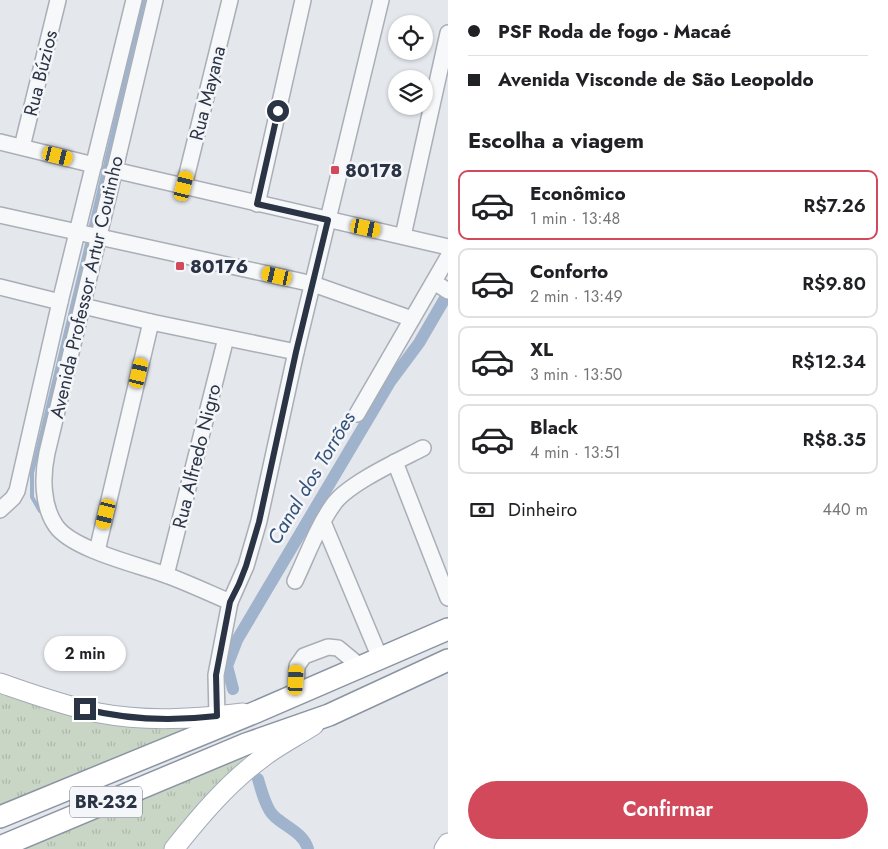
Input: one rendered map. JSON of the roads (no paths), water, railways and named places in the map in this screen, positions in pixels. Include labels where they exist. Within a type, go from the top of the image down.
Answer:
[{"type":"highway","name":"BR-232","points":[[0,817],[256,712],[448,628]]},
{"type":"highway","name":"BR-232","points":[[0,847],[246,744],[329,715],[448,660]]},
{"type":"main road","points":[[0,683],[99,713],[139,718],[195,719],[256,712]]},
{"type":"main road","points":[[174,849],[197,820],[246,770],[264,756],[329,715]]},
{"type":"main road","points":[[444,849],[448,843]]},
{"type":"street","name":"Rua Búzios","points":[[22,147],[58,0]]},
{"type":"street","name":"Avenida Professor Artur Coutinho","points":[[0,510],[17,491],[60,302],[134,0]]},
{"type":"street","name":"Avenida Professor Artur Coutinho","points":[[155,0],[83,306],[46,453],[44,481],[47,506],[56,527],[68,537],[97,551],[166,575],[230,602]]},
{"type":"street","name":"Rua Mayana","points":[[184,186],[230,0]]},
{"type":"street","points":[[257,204],[303,0]]},
{"type":"street","points":[[217,716],[216,675],[230,602],[246,566],[259,522],[296,352],[381,0]]},
{"type":"street","points":[[403,236],[448,33]]},
{"type":"street","points":[[0,142],[94,165]]},
{"type":"street","points":[[114,170],[448,247]]},
{"type":"street","points":[[0,215],[313,284],[412,319]]},
{"type":"street","points":[[357,414],[448,257]]},
{"type":"street","points":[[434,282],[448,291]]},
{"type":"street","points":[[0,287],[60,302]]},
{"type":"street","points":[[83,306],[296,352]]},
{"type":"street","points":[[97,551],[151,322]]},
{"type":"street","name":"Rua Alfredo Nigro","points":[[166,575],[226,338]]},
{"type":"street","points":[[295,581],[333,504],[348,490],[423,448]]},
{"type":"street","points":[[395,462],[448,598]]},
{"type":"street","points":[[323,522],[380,658]]},
{"type":"street","points":[[296,695],[297,666],[304,656],[328,647],[338,648],[361,667]]},
{"type":"waterway","points":[[91,225],[144,0]]},
{"type":"waterway","points":[[40,511],[32,497],[32,473],[87,244]]},
{"type":"waterway","name":"Canal dos Torrões","points":[[233,689],[227,666],[237,640],[390,382],[419,343],[448,293]]},
{"type":"waterway","points":[[258,779],[264,799],[271,813],[298,834],[306,843],[308,849]]},
{"type":"place","name":"80178","points":[[335,170]]},
{"type":"place","name":"80176","points":[[180,266]]}]
